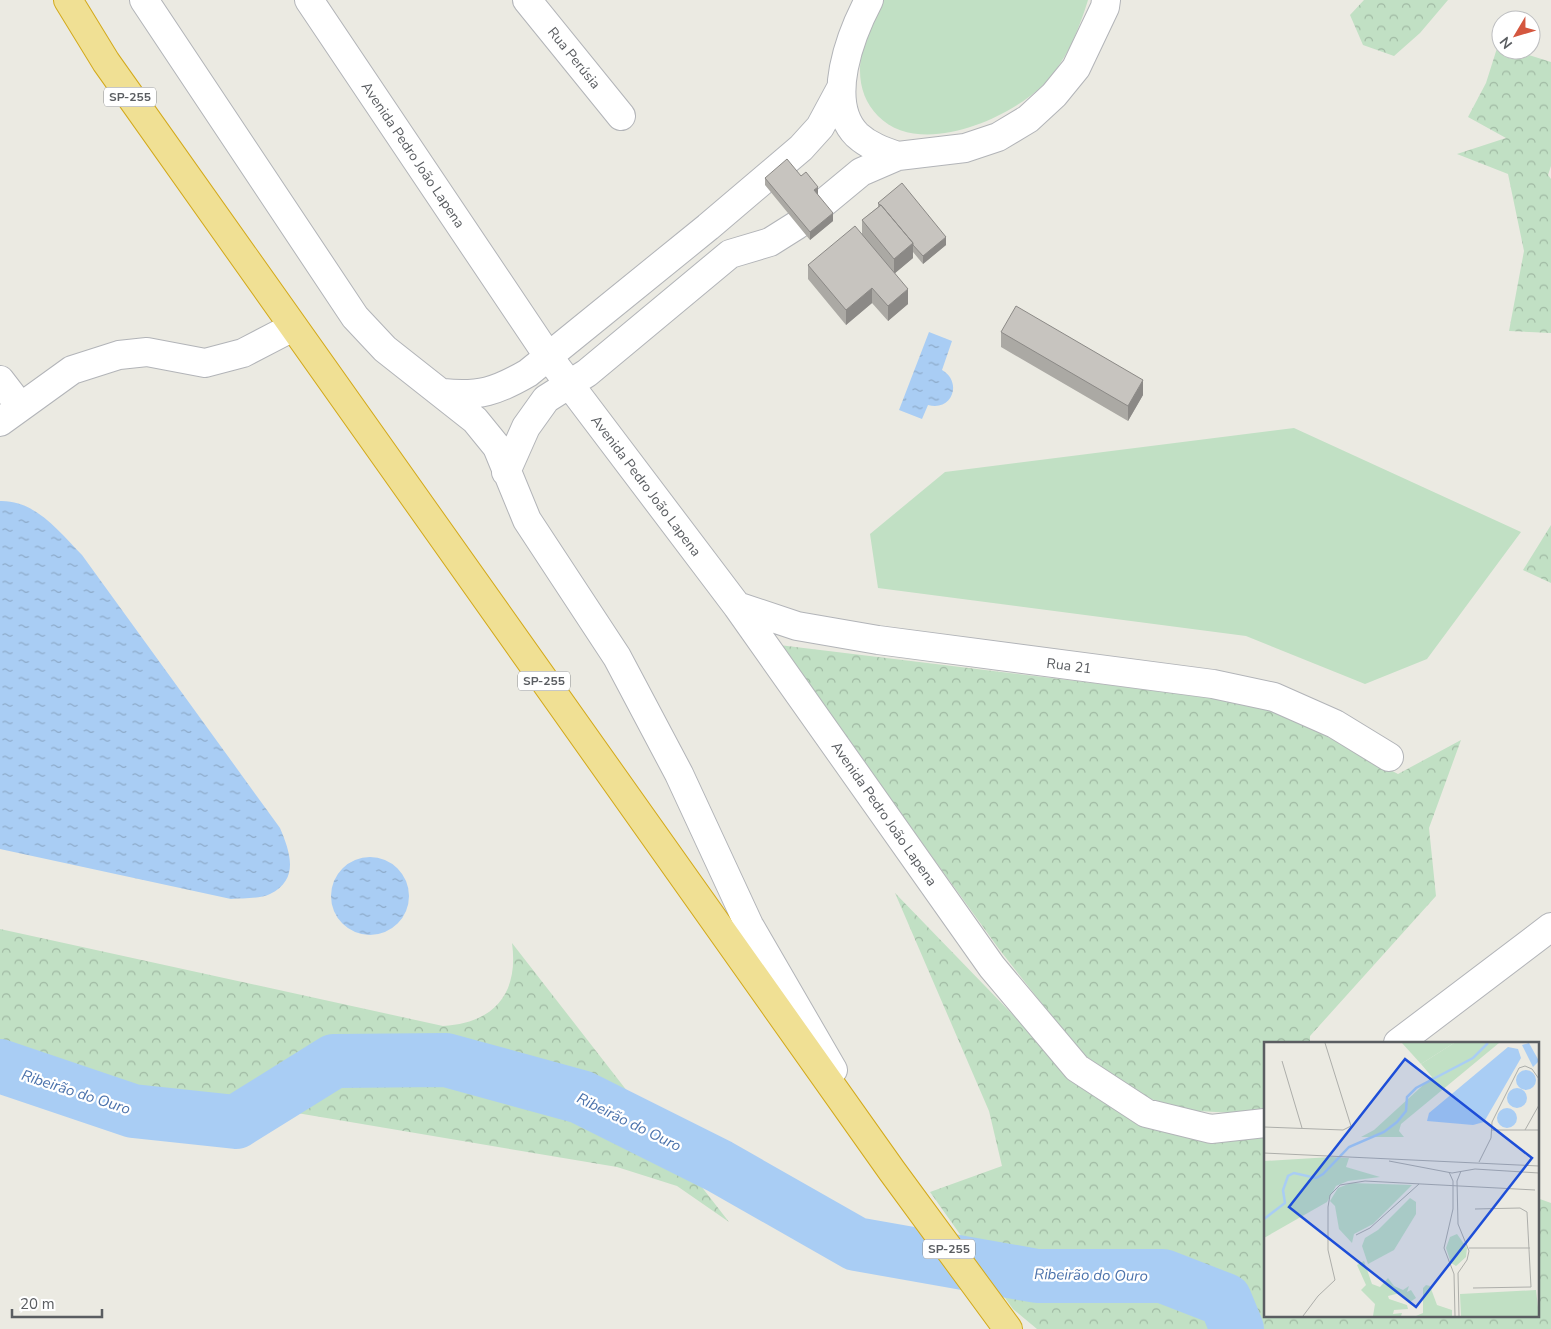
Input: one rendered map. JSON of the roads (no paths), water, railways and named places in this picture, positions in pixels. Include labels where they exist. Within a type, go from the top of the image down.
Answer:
[{"type":"highway","name":"SP-255","points":[[68,0],[106,62],[293,328],[909,1195],[1008,1329]]},
{"type":"street","points":[[144,0],[355,317],[385,349],[475,420],[497,447],[528,520],[617,656],[679,774],[749,925],[892,1171]]},
{"type":"street","name":"Avenida Pedro João Lapena","points":[[309,0],[548,356],[737,606],[992,967],[1077,1068],[1146,1113],[1211,1129],[1264,1123]]},
{"type":"street","name":"Rua Perúsia","points":[[527,0],[621,116]]},
{"type":"street","points":[[870,0],[854,28],[844,64],[841,88],[847,121],[857,134],[876,148],[898,156]]},
{"type":"street","points":[[506,472],[526,427],[546,399],[587,373],[730,254],[770,242],[797,225],[861,172],[898,156],[965,148],[998,136],[1028,118],[1054,95],[1076,68],[1106,0]]},
{"type":"street","points":[[443,393],[468,396],[506,386],[548,356],[708,227],[801,148],[820,127],[841,88]]},
{"type":"street","points":[[708,227],[730,254]]},
{"type":"street","points":[[0,380],[10,414],[72,370],[118,355],[147,352],[206,363],[243,353],[293,328]]},
{"type":"street","name":"Rua 21","points":[[737,606],[798,626],[869,638],[1213,684],[1274,697],[1335,724],[1389,757]]},
{"type":"street","points":[[1399,1042],[1551,927]]},
{"type":"water","points":[[929,332],[952,341],[942,370],[948,375],[953,388],[949,400],[936,406],[928,405],[922,419],[899,410]]},
{"type":"water","points":[[0,501],[13,502],[36,512],[46,519],[82,555],[280,828],[287,846],[290,864],[286,881],[279,888],[261,897],[231,899],[0,849]]},
{"type":"water","points":[[370,857],[385,860],[398,868],[406,881],[409,896],[406,911],[398,924],[385,932],[370,935],[355,932],[342,924],[334,911],[331,896],[334,881],[342,868],[355,860]]},
{"type":"waterway","name":"Ribeirão do Ouro","points":[[0,1066],[133,1111],[236,1122],[334,1061],[446,1060],[581,1097],[719,1166],[856,1244],[1037,1276],[1163,1276],[1225,1300],[1237,1329]]}]
